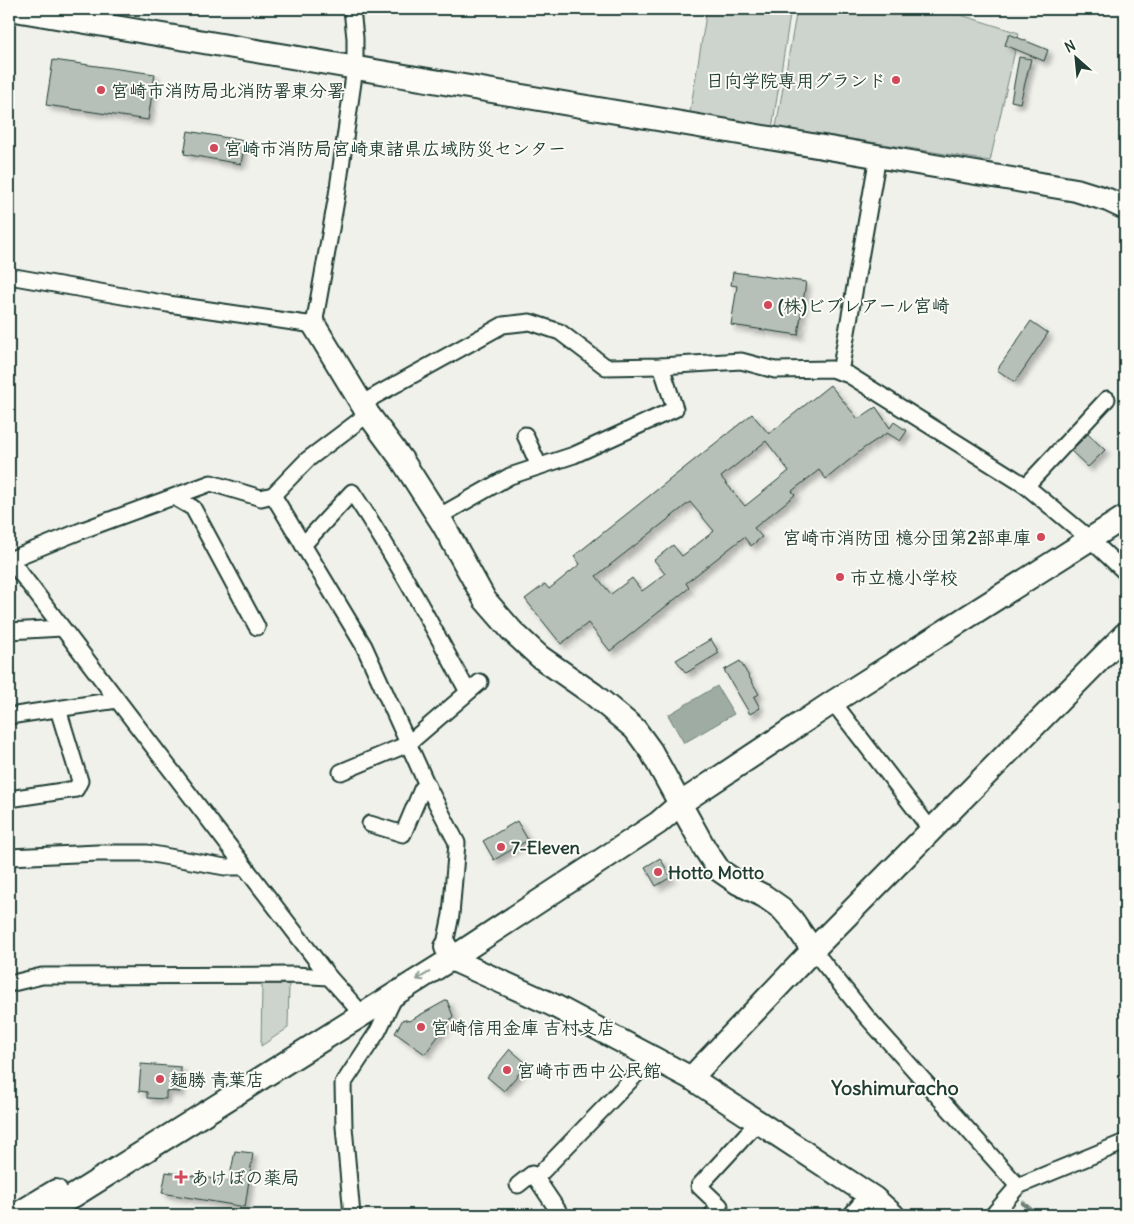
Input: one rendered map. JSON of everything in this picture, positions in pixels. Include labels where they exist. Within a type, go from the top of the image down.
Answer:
[{"type":"street","points":[[9,9],[1076,190],[1108,200],[1125,208]]},
{"type":"street","points":[[352,9],[355,38],[355,68],[337,195],[314,324],[366,410],[402,460],[438,517],[485,600],[512,631],[540,658],[593,694],[635,729],[651,751],[719,870],[764,896],[792,920],[813,950],[866,1016],[1018,1186]]},
{"type":"street","points":[[840,372],[878,156]]},
{"type":"street","points":[[9,276],[168,304],[314,324]]},
{"type":"street","points":[[357,1008],[329,977],[9,559],[211,483],[261,498],[273,495],[306,460],[366,410],[373,397],[503,324],[530,322],[560,332],[606,367],[661,366],[740,360],[775,370],[832,369],[849,375],[1026,486],[1091,540],[1125,572]]},
{"type":"street","points":[[438,517],[510,476],[574,455],[675,409],[661,366]]},
{"type":"street","points":[[1026,486],[1107,398]]},
{"type":"street","points":[[524,434],[539,466]]},
{"type":"street","points":[[304,546],[352,492],[374,524],[416,595],[468,692]]},
{"type":"street","points":[[43,1215],[357,1008],[397,992],[448,952],[457,843],[427,785],[364,646],[273,495]]},
{"type":"street","points":[[174,497],[194,508],[257,627]]},
{"type":"street","points":[[16,1215],[448,952],[655,814],[681,803],[833,702],[1125,517]]},
{"type":"street","points":[[9,631],[62,628]]},
{"type":"street","points":[[691,1078],[813,950],[1125,634]]},
{"type":"street","points":[[341,772],[408,744],[480,682]]},
{"type":"street","points":[[9,716],[117,700]]},
{"type":"street","points":[[833,702],[931,830]]},
{"type":"street","points":[[9,799],[76,789],[80,782],[58,709]]},
{"type":"street","points":[[370,824],[403,834],[422,789],[427,785]]},
{"type":"street","points":[[9,858],[98,853],[148,853],[225,868],[244,867]]},
{"type":"street","points":[[448,952],[691,1078],[868,1195],[892,1215]]},
{"type":"street","points":[[9,984],[42,976],[294,975],[329,977]]},
{"type":"street","points":[[352,1215],[344,1127],[343,1084],[378,1031],[397,992]]},
{"type":"street","points":[[536,1178],[653,1057]]},
{"type":"street","points":[[712,1215],[720,1206],[699,1186],[758,1122]]},
{"type":"street","points":[[994,1215],[1018,1186],[1125,1142]]},
{"type":"street","points":[[518,1185],[532,1174],[561,1215]]},
{"type":"street","points":[[851,1215],[868,1195]]},
{"type":"shaded area","points":[[707,9],[791,9],[772,129],[689,118]]},
{"type":"shaded area","name":"日向学院専用グランド","points":[[797,9],[942,9],[1019,33],[990,161],[776,127]]},
{"type":"shaded area","points":[[717,686],[734,714],[684,743],[668,715]]},
{"type":"shaded area","points":[[262,984],[289,984],[288,1028],[261,1046]]},
{"type":"building","points":[[1009,34],[1048,50],[1044,61],[1005,45]]},
{"type":"building","points":[[1019,57],[1031,59],[1020,103],[1011,101]]},
{"type":"building","name":"宮崎市消防局北消防署東分署","points":[[53,60],[155,74],[148,120],[46,105]]},
{"type":"building","name":"宮崎市消防局宮崎東諸県広域防災センター","points":[[188,131],[245,141],[241,164],[184,154]]},
{"type":"building","name":"(株)ビブレアール宮崎","points":[[733,272],[806,282],[798,335],[731,325],[737,286],[731,285]]},
{"type":"building","points":[[1031,321],[1048,333],[1015,382],[997,370]]},
{"type":"building","points":[[830,385],[858,419],[876,407],[890,428],[894,422],[907,431],[900,441],[887,433],[864,448],[826,479],[819,470],[792,491],[795,495],[754,528],[762,537],[751,546],[744,537],[686,583],[689,588],[610,651],[588,623],[561,644],[525,599],[545,584],[549,589],[580,564],[574,556],[752,414],[769,434]],"holes":[[[766,441],[789,471],[745,506],[721,477]],[[690,502],[714,531],[682,556],[673,545],[654,560],[665,574],[642,591],[632,578],[611,594],[596,576]]]},
{"type":"building","points":[[1088,434],[1105,450],[1088,467],[1071,451]]},
{"type":"building","points":[[711,639],[719,653],[686,673],[676,660]]},
{"type":"building","points":[[740,661],[759,694],[754,697],[760,708],[750,714],[724,670]]},
{"type":"building","name":"7-Eleven","points":[[517,821],[528,840],[494,860],[483,841]]},
{"type":"building","name":"Hotto Motto","points":[[660,858],[671,877],[656,886],[645,867]]},
{"type":"building","name":"宮崎信用金庫 吉村支店","points":[[447,1000],[453,1016],[425,1054],[395,1033],[403,1019],[409,1021]]},
{"type":"building","name":"宮崎市西中公民館","points":[[510,1049],[527,1064],[504,1091],[487,1077]]},
{"type":"building","name":"麺勝 青葉店","points":[[141,1064],[181,1067],[180,1092],[166,1091],[166,1099],[147,1098],[147,1092],[139,1091]]},
{"type":"building","points":[[235,1151],[253,1153],[245,1207],[162,1193],[166,1172],[229,1181]]},
{"type":"waterway","points":[[1023,1203],[1037,1215]]},
{"type":"place","name":"日向学院専用グランド","points":[[896,80]]},
{"type":"place","name":"宮崎市消防局北消防署東分署","points":[[101,90]]},
{"type":"place","name":"宮崎市消防局宮崎東諸県広域防災センター","points":[[214,148]]},
{"type":"place","name":"(株)ビブレアール宮崎","points":[[768,305]]},
{"type":"place","name":"宮崎市消防団 檍分団第2部車庫","points":[[1041,537]]},
{"type":"place","name":"市立檍小学校","points":[[840,577]]},
{"type":"place","name":"7-Eleven","points":[[501,847]]},
{"type":"place","name":"Hotto Motto","points":[[658,872]]},
{"type":"place","name":"宮崎信用金庫 吉村支店","points":[[421,1027]]},
{"type":"place","name":"宮崎市西中公民館","points":[[507,1070]]},
{"type":"place","name":"麺勝 青葉店","points":[[160,1079]]},
{"type":"place","name":"あけぼの薬局","points":[[181,1177]]},
{"type":"district","name":"Yoshimuracho","points":[[895,1087]]}]
